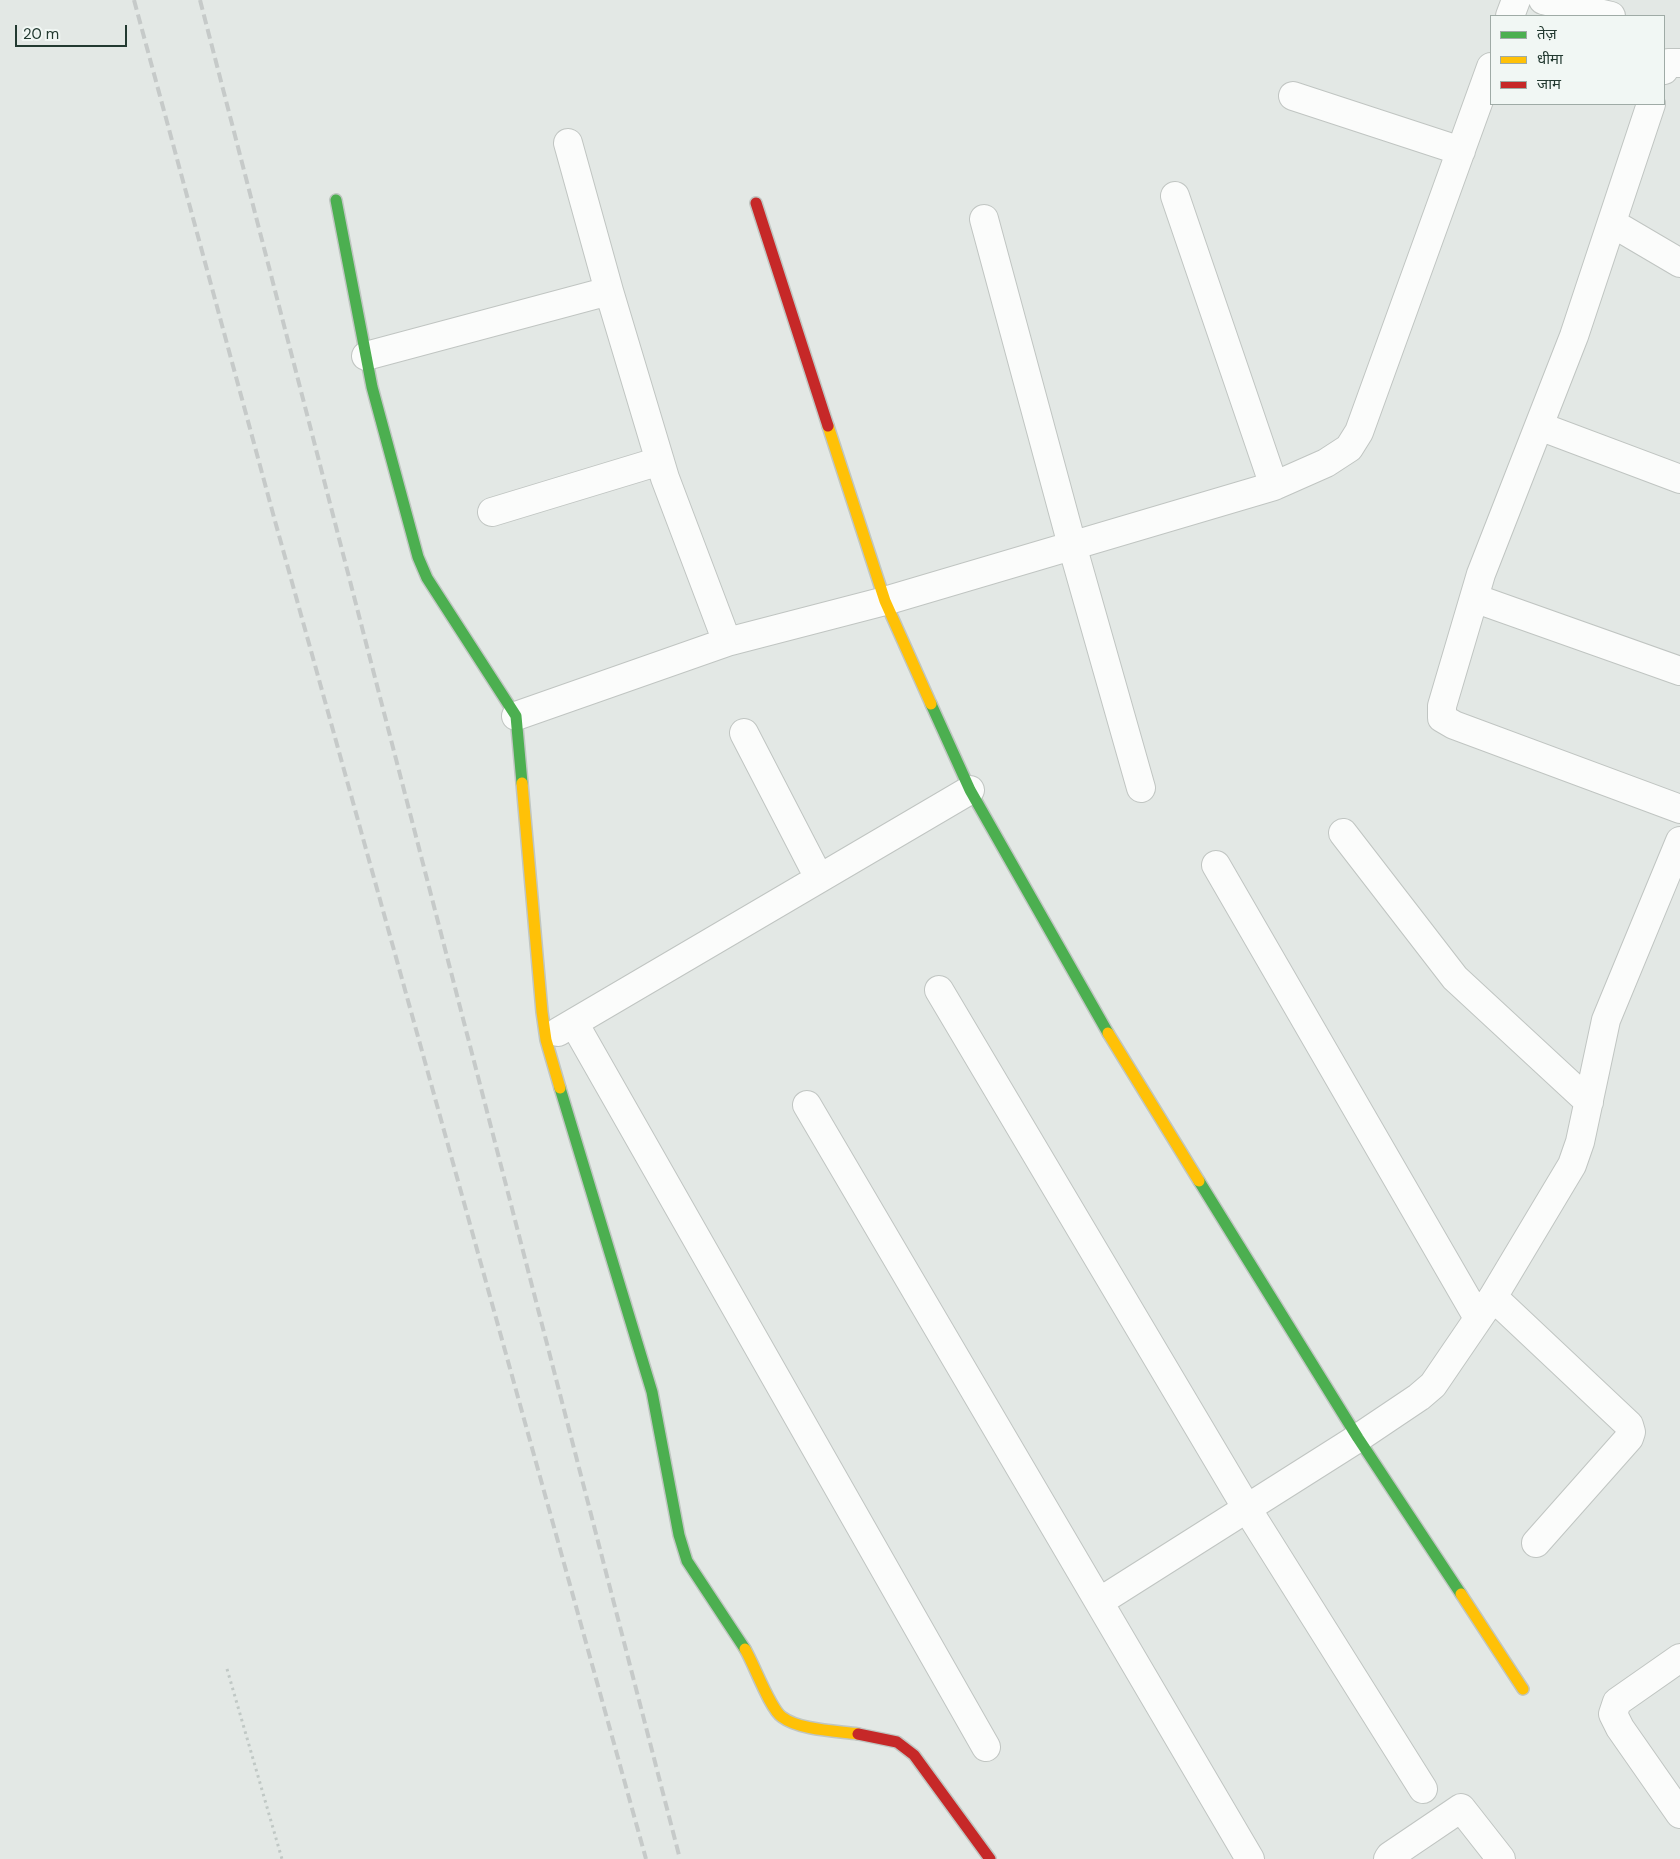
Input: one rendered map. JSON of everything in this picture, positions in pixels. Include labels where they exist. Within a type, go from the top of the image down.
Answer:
[{"type":"street","points":[[1510,15],[1516,0]]},
{"type":"street","points":[[1543,0],[1607,15]]},
{"type":"street","points":[[516,716],[727,642],[885,601],[1072,544],[1274,486],[1326,463],[1349,448],[1360,432],[1490,70]]},
{"type":"street","points":[[1293,96],[1461,151]]},
{"type":"street","points":[[1651,105],[1574,336],[1481,574],[1442,706],[1442,718],[1454,725],[1680,809]]},
{"type":"street","points":[[568,143],[609,291],[660,461],[672,498],[727,642]]},
{"type":"street","points":[[1175,196],[1274,486]]},
{"type":"street","points":[[336,200],[378,414],[418,557],[427,578],[516,716],[546,1040],[652,1392],[679,1535],[687,1561],[747,1653],[773,1705],[782,1717],[798,1725],[878,1737],[897,1742],[914,1755],[990,1859]]},
{"type":"street","points":[[756,203],[885,601],[970,790],[1091,1006],[1358,1438],[1523,1689]]},
{"type":"street","points":[[984,219],[1072,544],[1141,788]]},
{"type":"street","points":[[1612,223],[1680,263]]},
{"type":"street","points":[[366,356],[609,291]]},
{"type":"street","points":[[1539,426],[1680,479]]},
{"type":"street","points":[[492,512],[660,461]]},
{"type":"street","points":[[1474,598],[1680,670]]},
{"type":"street","points":[[744,733],[819,878]]},
{"type":"street","points":[[546,1040],[970,790]]},
{"type":"street","points":[[1343,833],[1455,978],[1589,1102]]},
{"type":"street","points":[[1099,1602],[1246,1507],[1358,1438],[1419,1397],[1432,1385],[1486,1308],[1572,1165],[1610,1011],[1680,841]]},
{"type":"street","points":[[1216,865],[1486,1308],[1628,1425],[1631,1432],[1629,1438],[1536,1543]]},
{"type":"street","points":[[939,990],[1246,1507],[1423,1789]]},
{"type":"street","points":[[574,1023],[986,1747]]},
{"type":"street","points":[[807,1105],[1250,1859]]},
{"type":"street","points":[[1680,1658],[1617,1702],[1613,1714],[1620,1728],[1680,1814]]},
{"type":"street","points":[[1388,1859],[1461,1808],[1501,1859]]},
{"type":"path","points":[[227,1669],[282,1859]]},
{"type":"railway","points":[[134,0],[275,521],[646,1859]]},
{"type":"railway","points":[[200,0],[680,1859]]},
{"type":"traffic: fast","points":[[336,200],[372,387],[418,557],[427,578],[516,716],[522,783]]},
{"type":"traffic: fast","points":[[931,704],[970,790],[1108,1033]]},
{"type":"traffic: fast","points":[[560,1088],[652,1392],[679,1535],[687,1561],[745,1649]]},
{"type":"traffic: fast","points":[[1199,1181],[1358,1438],[1461,1594]]},
{"type":"traffic: slow","points":[[828,426],[885,601],[931,704]]},
{"type":"traffic: slow","points":[[522,783],[542,1012],[546,1040],[560,1088]]},
{"type":"traffic: slow","points":[[1108,1033],[1199,1181]]},
{"type":"traffic: slow","points":[[1461,1594],[1523,1689]]},
{"type":"traffic: slow","points":[[745,1649],[767,1696],[782,1717],[798,1725],[858,1734]]},
{"type":"traffic: jam","points":[[756,203],[828,426]]},
{"type":"traffic: jam","points":[[858,1734],[897,1742],[914,1755],[990,1859]]}]
